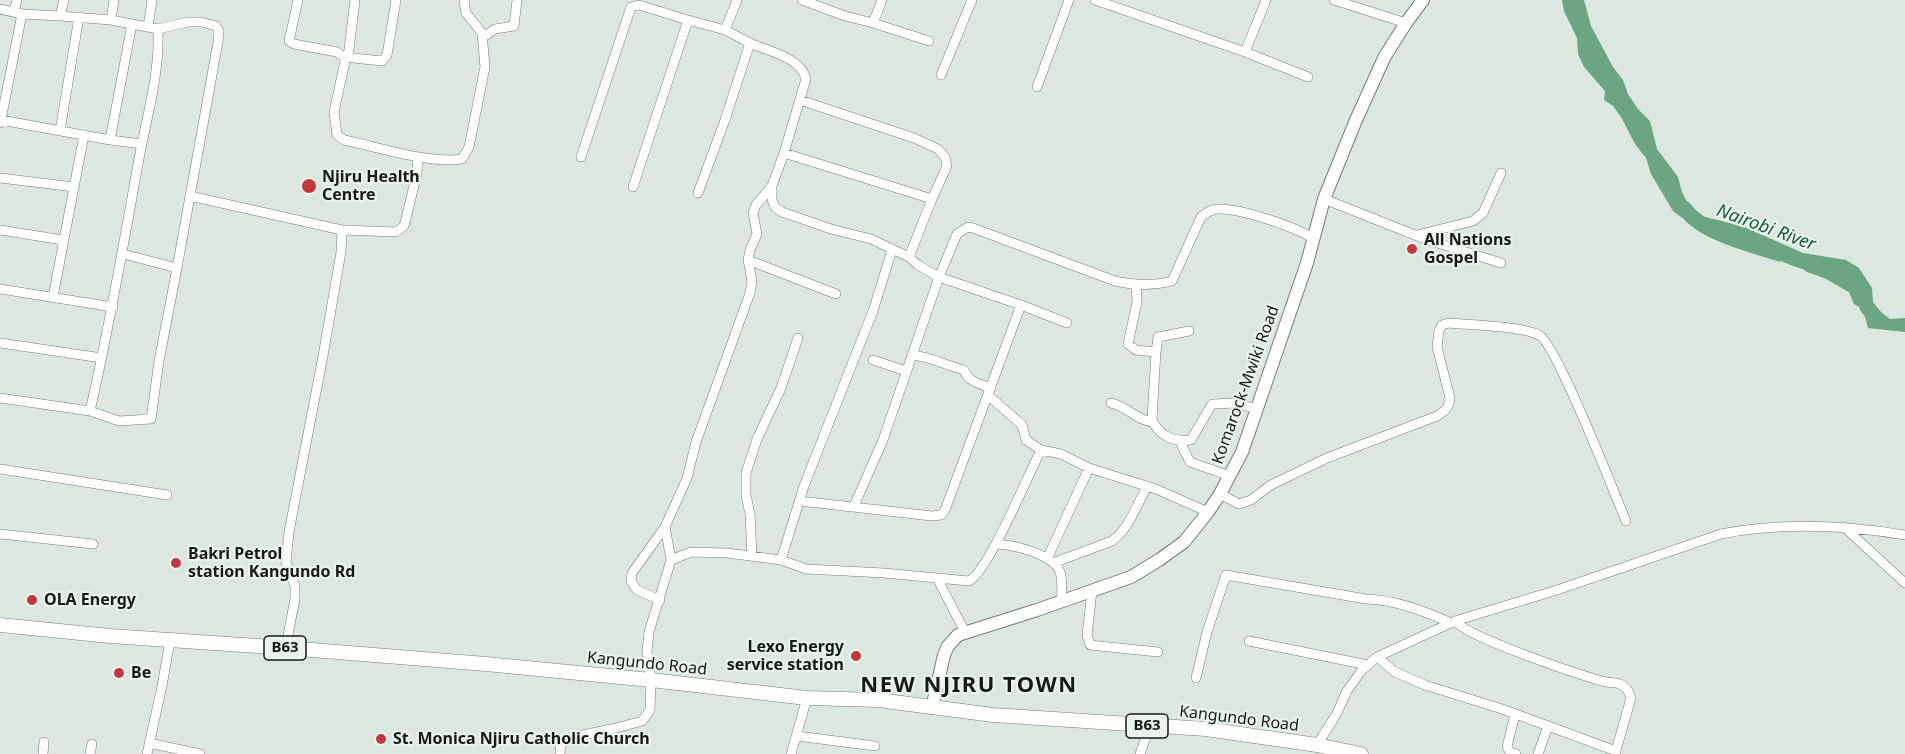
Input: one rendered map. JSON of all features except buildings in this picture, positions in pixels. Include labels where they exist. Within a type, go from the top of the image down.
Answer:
[{"type":"highway","name":"Kangundo Road","points":[[0,625],[651,680],[807,698],[878,700],[1052,720],[1206,729],[1317,745],[1361,754]]},
{"type":"main road","name":"Komarock-Mwiki Road","points":[[932,708],[944,655],[954,638],[965,632],[1131,577],[1184,542],[1208,512],[1242,452],[1314,239],[1324,199],[1356,120],[1385,56],[1424,0]]},
{"type":"street","points":[[17,0],[18,13],[1,123],[142,144]]},
{"type":"street","points":[[60,16],[64,0]]},
{"type":"street","points":[[111,20],[114,0]]},
{"type":"street","points":[[90,411],[113,307],[156,69],[159,47],[153,28],[153,0]]},
{"type":"street","points":[[298,0],[288,37],[289,41],[294,44],[338,52],[346,57],[382,61],[387,55],[396,0]]},
{"type":"street","points":[[355,0],[334,112],[337,135],[344,140],[417,157],[455,160],[462,159],[467,153],[485,66],[483,37],[479,27],[466,13],[464,0]]},
{"type":"street","points":[[483,37],[495,29],[514,26],[517,0]]},
{"type":"street","points":[[725,30],[737,0]]},
{"type":"street","points":[[802,0],[845,16],[929,41]]},
{"type":"street","points":[[873,23],[882,0]]},
{"type":"street","points":[[940,75],[972,0]]},
{"type":"street","points":[[1037,87],[1069,0]]},
{"type":"street","points":[[1095,0],[1245,52],[1308,77]]},
{"type":"street","points":[[1245,52],[1266,0]]},
{"type":"street","points":[[1334,0],[1406,23]]},
{"type":"street","points":[[581,157],[631,7],[639,5],[725,30],[792,61],[805,73],[806,79],[800,100],[772,186],[772,200],[775,207],[782,212],[831,229],[871,239],[909,257],[939,277],[1067,322]]},
{"type":"street","points":[[0,9],[18,13],[79,16],[153,28],[182,22],[201,22],[216,26],[219,32],[159,361],[151,419],[120,421],[90,411],[0,399]]},
{"type":"street","points":[[60,131],[79,16]]},
{"type":"street","points":[[633,187],[688,20]]},
{"type":"street","points":[[111,140],[132,24]]},
{"type":"street","points":[[698,193],[726,120],[750,43]]},
{"type":"street","points":[[800,100],[914,138],[938,149],[945,157],[947,166],[909,257]]},
{"type":"street","points":[[53,297],[84,135]]},
{"type":"street","points":[[784,153],[932,199]]},
{"type":"street","points":[[190,196],[342,230],[396,232],[400,231],[405,223],[417,173],[417,157]]},
{"type":"street","points":[[1417,235],[1473,221],[1479,217],[1502,173]]},
{"type":"street","points":[[0,178],[74,187]]},
{"type":"street","points":[[660,600],[637,590],[631,581],[632,573],[665,526],[687,478],[696,442],[750,293],[752,281],[748,260],[757,234],[753,213],[756,205],[772,186]]},
{"type":"street","points":[[1324,199],[1438,243],[1501,263]]},
{"type":"street","points":[[854,506],[883,440],[939,277],[957,234],[968,227],[1115,281],[1136,284],[1162,283],[1172,280],[1201,217],[1208,211],[1217,209],[1248,214],[1288,226],[1314,239]]},
{"type":"street","points":[[0,230],[63,240]]},
{"type":"street","points":[[288,648],[287,640],[296,600],[295,586],[286,562],[289,532],[323,357],[342,230]]},
{"type":"street","points":[[781,560],[800,501],[873,311],[892,250]]},
{"type":"street","points":[[123,254],[177,268]]},
{"type":"street","points":[[748,260],[836,294]]},
{"type":"street","points":[[1136,284],[1137,302],[1128,344],[1136,350],[1156,352]]},
{"type":"street","points":[[0,290],[113,307]]},
{"type":"street","points":[[800,501],[932,516],[941,515],[945,510],[1022,305]]},
{"type":"street","points":[[1220,494],[1239,504],[1251,500],[1271,485],[1327,458],[1437,416],[1446,410],[1450,398],[1437,347],[1439,331],[1442,325],[1448,323],[1519,330],[1543,337],[1578,407],[1626,521]]},
{"type":"street","points":[[1189,331],[1158,338],[1153,422],[1160,432],[1180,442],[1191,440],[1212,404],[1236,403],[1257,409]]},
{"type":"street","points":[[752,555],[746,473],[758,439],[781,388],[798,338]]},
{"type":"street","points":[[0,343],[102,358]]},
{"type":"street","points":[[912,355],[929,357],[950,367],[964,370],[966,377],[990,392],[1022,425],[1026,440],[1041,450],[1061,454],[1089,468],[1185,500],[1208,512]]},
{"type":"street","points":[[873,360],[906,371]]},
{"type":"street","points":[[1111,403],[1120,405],[1143,420],[1153,422]]},
{"type":"street","points":[[1180,442],[1190,462],[1230,476]]},
{"type":"street","points":[[671,560],[699,551],[752,555],[781,560],[806,569],[972,580],[997,544],[1041,450]]},
{"type":"street","points":[[1050,561],[1089,468]]},
{"type":"street","points":[[0,469],[167,495]]},
{"type":"street","points":[[1050,561],[1117,538],[1147,487]]},
{"type":"street","points":[[560,754],[561,742],[564,739],[642,721],[650,710],[651,680],[647,652],[649,632],[671,560],[665,526]]},
{"type":"street","points":[[1317,745],[1336,715],[1347,691],[1362,670],[1377,657],[1453,622],[1557,590],[1721,534],[1761,527],[1844,526],[1905,535]]},
{"type":"street","points":[[1844,526],[1905,583]]},
{"type":"street","points":[[0,534],[93,544]]},
{"type":"street","points":[[997,544],[1009,545],[1050,561],[1060,571],[1062,601]]},
{"type":"street","points":[[1196,678],[1207,632],[1226,575],[1383,600],[1430,614],[1552,665],[1604,682],[1620,684],[1628,690],[1631,698],[1616,752],[1515,714],[1425,685],[1395,672],[1377,657]]},
{"type":"street","points":[[937,578],[965,632]]},
{"type":"street","points":[[1092,591],[1088,635],[1090,645],[1158,652]]},
{"type":"street","points":[[147,754],[170,641]]},
{"type":"street","points":[[1249,641],[1368,665]]},
{"type":"street","points":[[790,754],[807,698]]},
{"type":"street","points":[[1515,714],[1507,747],[1510,752],[1516,754]]},
{"type":"street","points":[[1140,754],[1150,726]]},
{"type":"street","points":[[1538,754],[1548,726]]},
{"type":"street","points":[[797,736],[875,746]]},
{"type":"street","points":[[43,754],[44,742]]},
{"type":"street","points":[[149,743],[200,754]]},
{"type":"street","points":[[90,754],[92,744]]},
{"type":"shaded area","points":[[1562,0],[1584,0],[1591,26],[1613,67],[1623,80],[1628,94],[1650,121],[1657,149],[1678,177],[1682,192],[1693,214],[1742,226],[1803,253],[1846,260],[1859,268],[1872,288],[1873,302],[1881,312],[1890,319],[1905,318],[1905,332],[1868,328],[1857,296],[1845,276],[1812,272],[1793,266],[1776,259],[1727,229],[1711,227],[1681,217],[1673,211],[1651,174],[1646,158],[1635,144],[1621,117],[1613,106],[1604,100],[1605,91],[1584,67],[1578,54],[1577,38],[1564,11]]},
{"type":"waterway","name":"Nairobi River","points":[[1684,208],[1692,217],[1714,231],[1779,254]]},
{"type":"waterway","name":"Nairobi River","points":[[1810,265],[1829,272],[1855,287],[1860,299]]},
{"type":"place","name":"Njiru Health Centre","points":[[309,186]]},
{"type":"place","name":"All Nations Gospel","points":[[1412,249]]},
{"type":"place","name":"Bakri Petrol station Kangundo Rd","points":[[176,563]]},
{"type":"place","name":"OLA Energy","points":[[32,600]]},
{"type":"place","name":"Lexo Energy service station","points":[[856,656]]},
{"type":"place","name":"Be","points":[[119,673]]},
{"type":"place","name":"St. Monica Njiru Catholic Church","points":[[381,739]]},
{"type":"district","name":"NEW NJIRU TOWN","points":[[969,686]]}]
